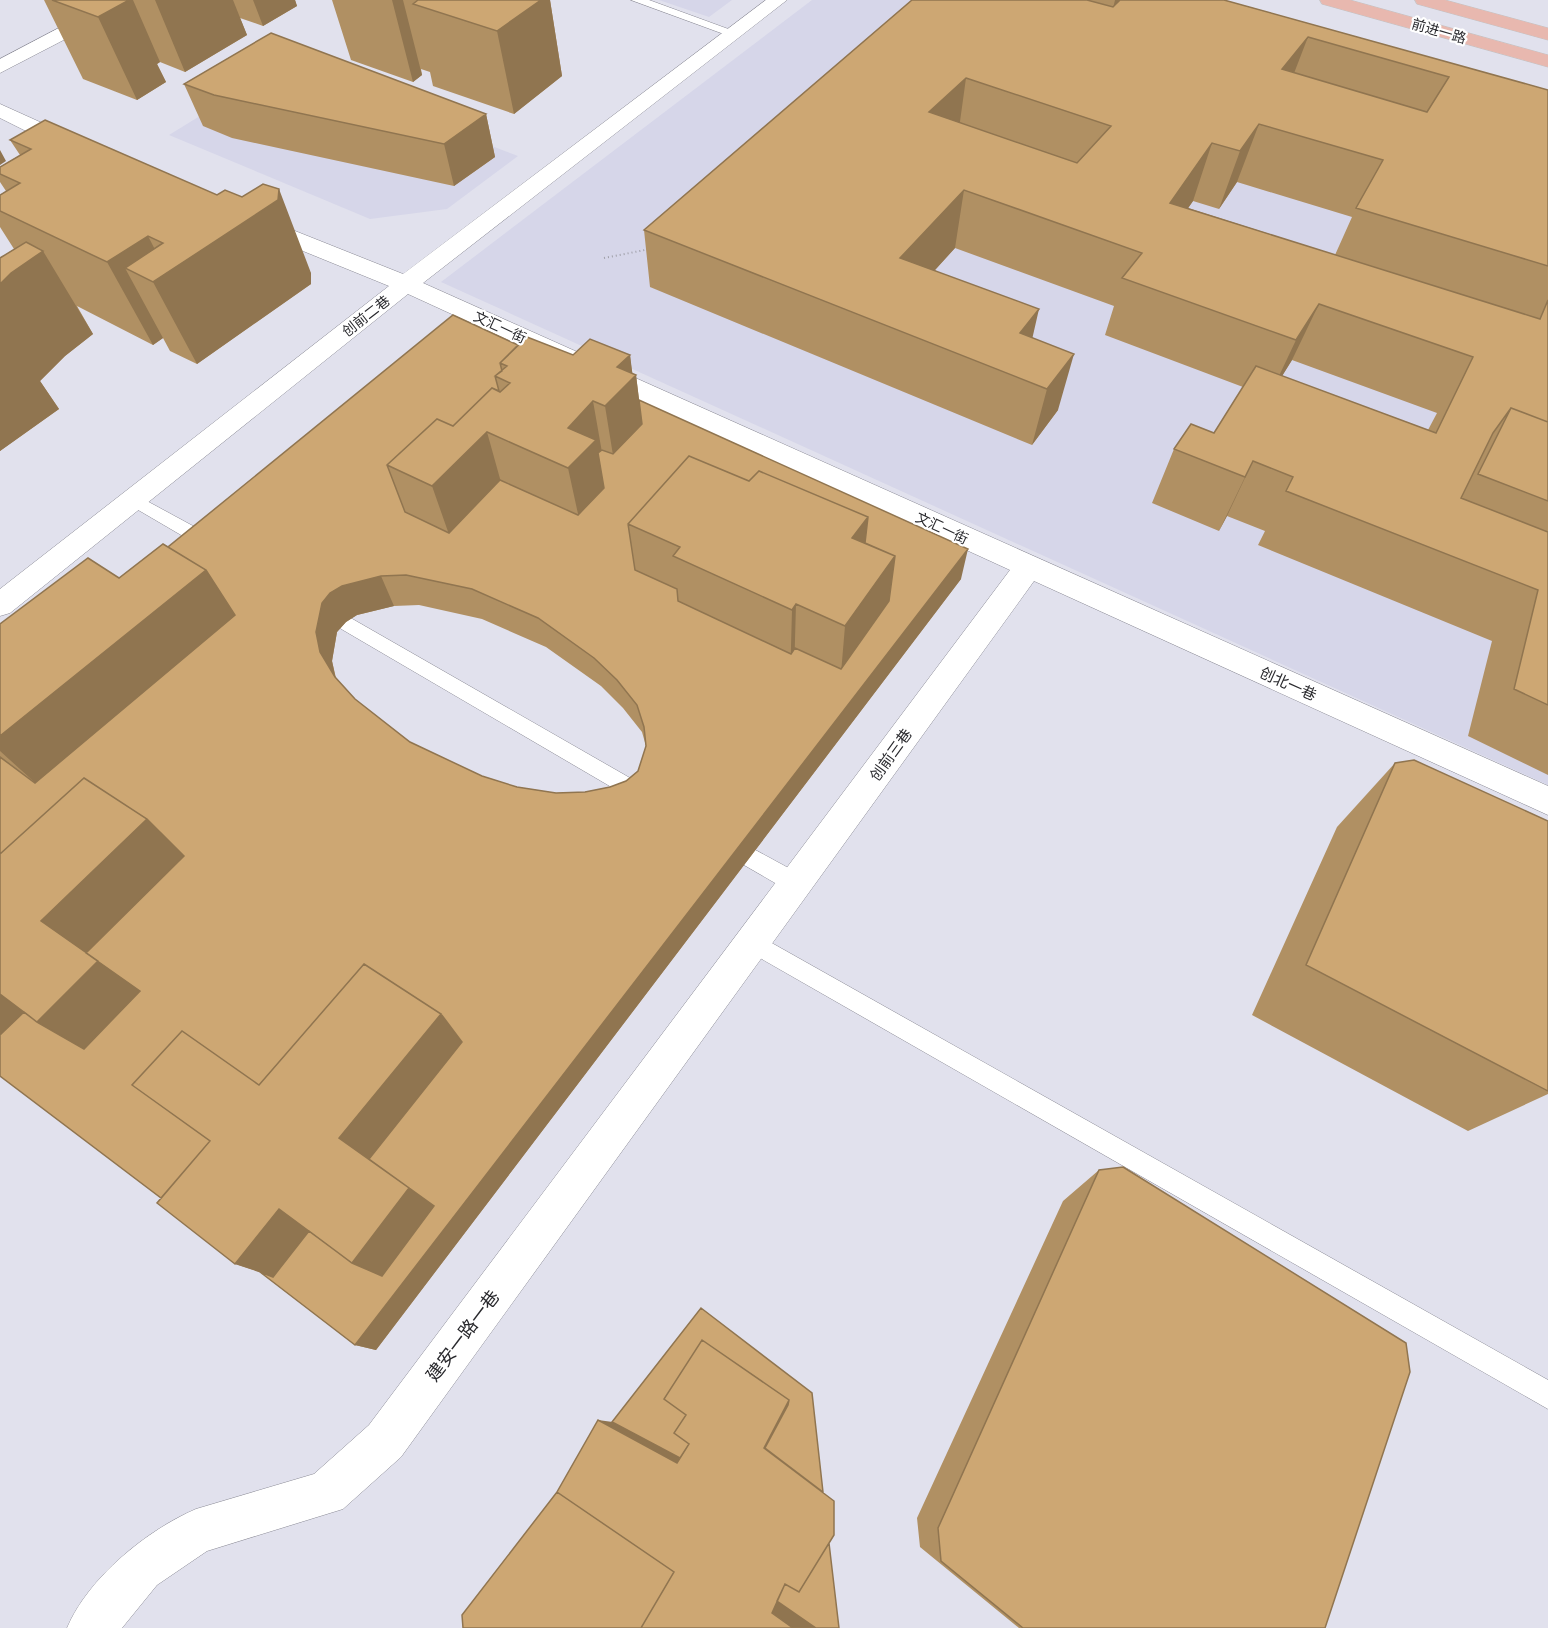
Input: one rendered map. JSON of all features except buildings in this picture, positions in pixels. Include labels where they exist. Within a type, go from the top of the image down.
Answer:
[{"type":"main road","name":"前进一路","points":[[1329,0],[1548,61]]},
{"type":"main road","name":"前进一路","points":[[1424,0],[1548,34]]},
{"type":"street","points":[[0,67],[126,0]]},
{"type":"street","name":"创前二巷","points":[[0,605],[406,284],[778,0]]},
{"type":"street","points":[[0,110],[96,157]]},
{"type":"street","name":"文汇一街","points":[[240,217],[406,284],[1028,567]]},
{"type":"street","name":"创北一巷","points":[[1028,567],[1548,801]]},
{"type":"street","name":"创前三巷","points":[[754,943],[1028,567]]},
{"type":"street","name":"建安一路一巷","points":[[91,1628],[141,1569],[196,1532],[327,1493],[385,1441],[754,943]]},
{"type":"lane","points":[[637,0],[736,34]]},
{"type":"lane","points":[[134,500],[227,554]]},
{"type":"lane","points":[[300,596],[662,806]]},
{"type":"lane","points":[[714,836],[797,884]]},
{"type":"lane","points":[[754,943],[1548,1395]]},
{"type":"path","points":[[604,258],[660,247]]},
{"type":"shaded area","points":[[659,0],[732,0],[709,17]]},
{"type":"shaded area","points":[[812,0],[1192,0],[1548,108],[1548,785],[441,282]]},
{"type":"shaded area","points":[[283,65],[518,156],[447,209],[370,219],[169,135]]}]
